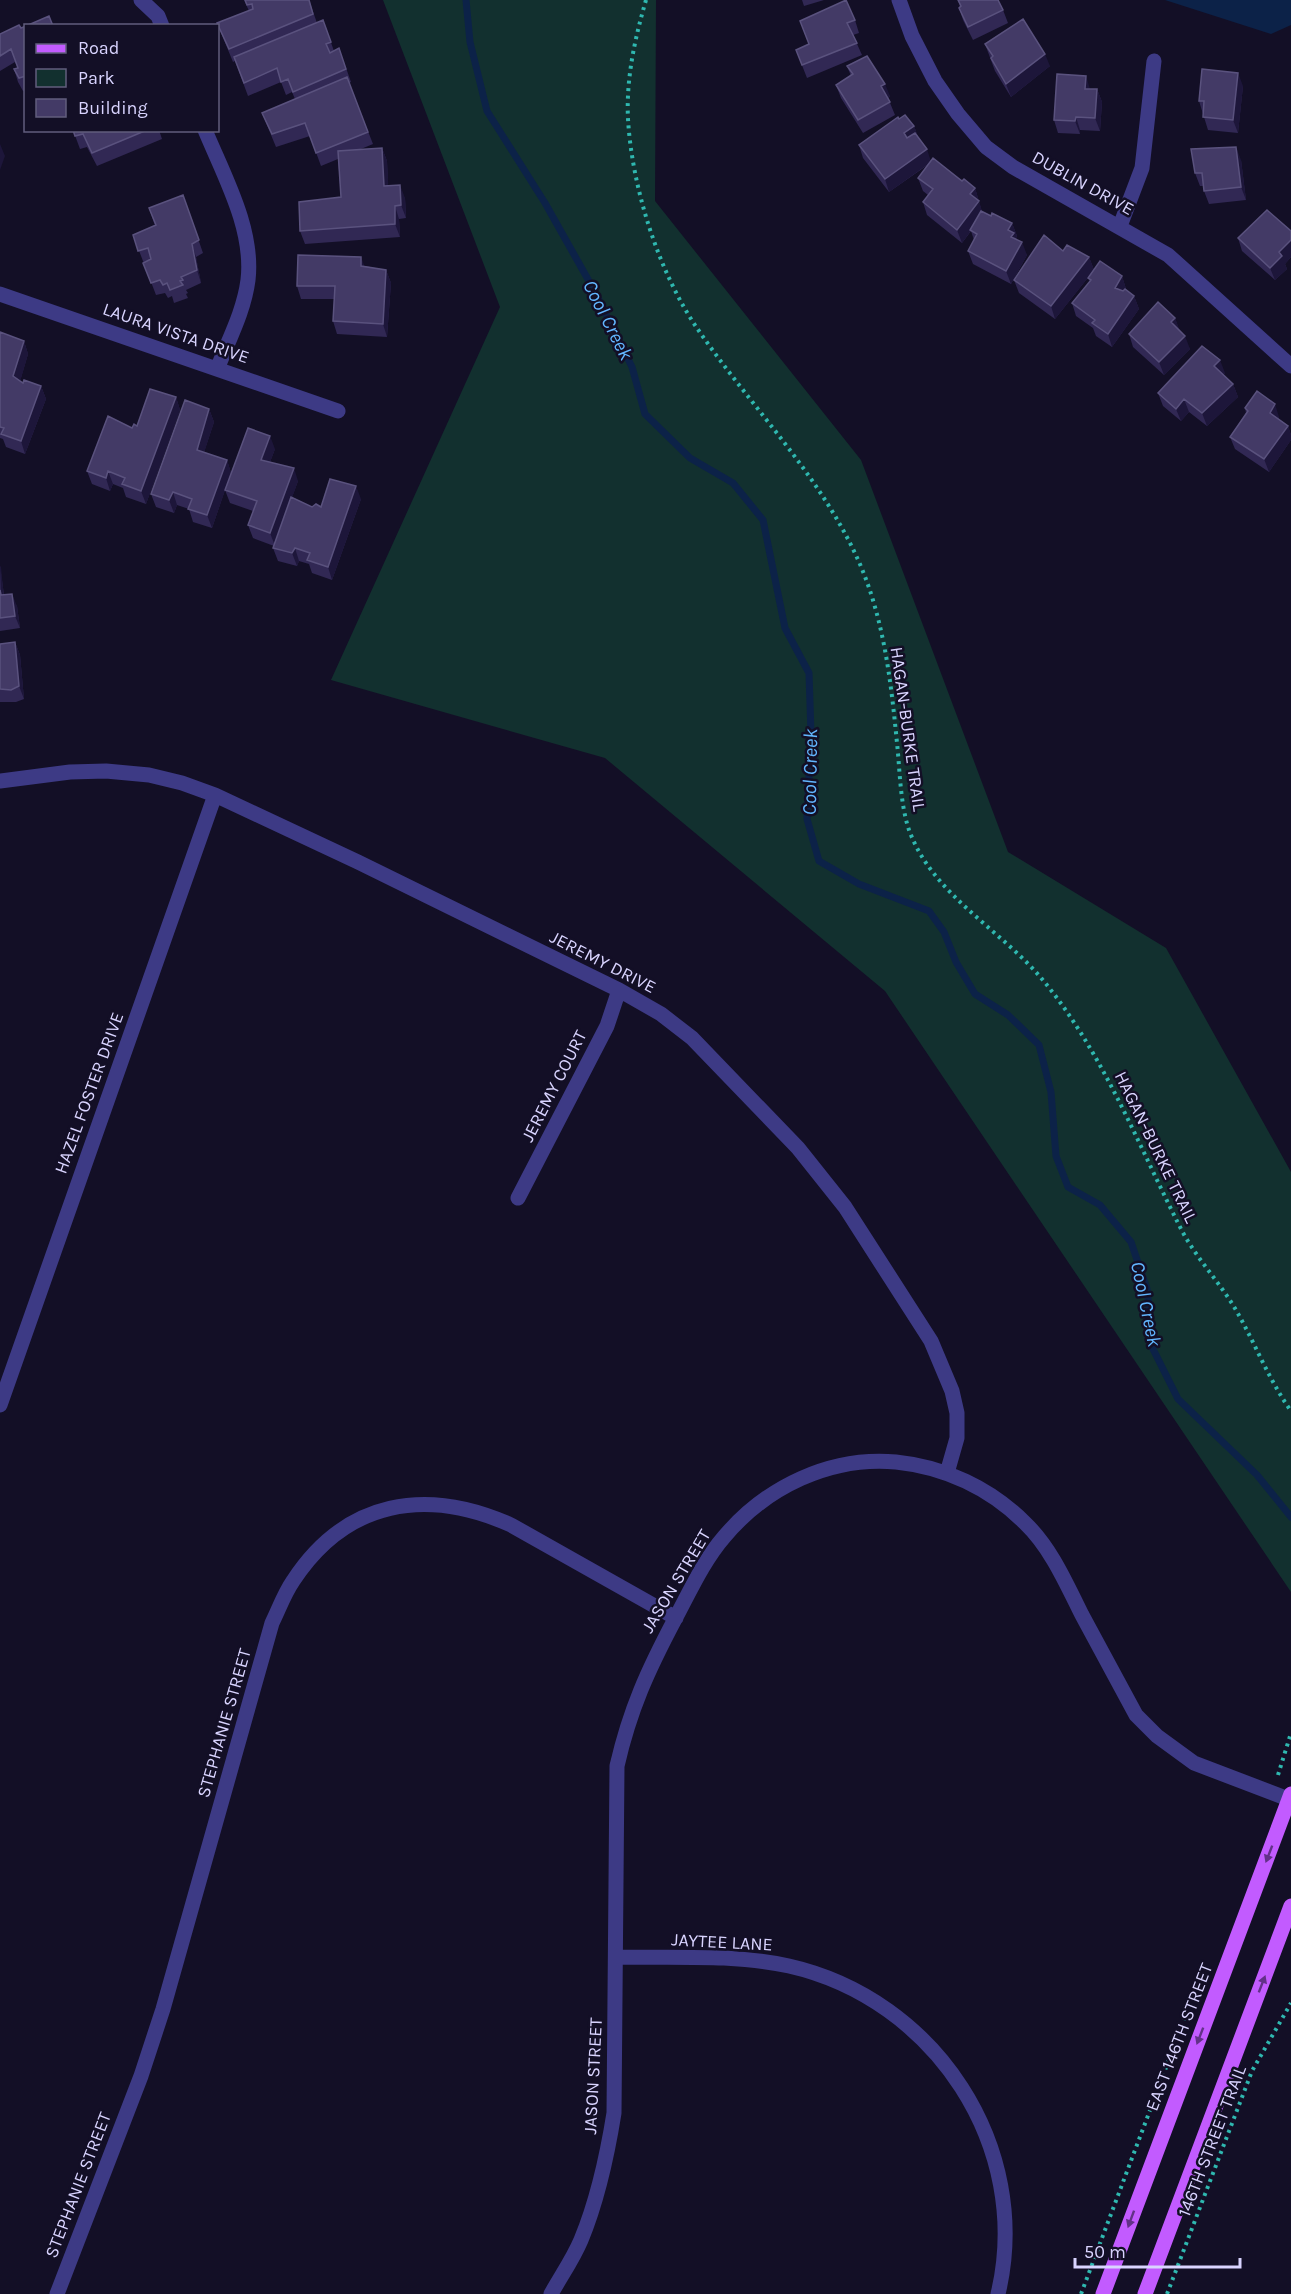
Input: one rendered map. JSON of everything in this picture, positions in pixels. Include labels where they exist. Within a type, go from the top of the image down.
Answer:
[{"type":"main road","name":"EAST 146TH STREET","points":[[1103,2294],[1290,1798]]},
{"type":"main road","points":[[1144,2294],[1291,1906]]},
{"type":"street","points":[[141,0],[158,16],[161,24]]},
{"type":"street","name":"DUBLIN DRIVE","points":[[899,0],[912,36],[935,81],[958,114],[986,147],[1013,167],[1168,255],[1291,366]]},
{"type":"street","points":[[1120,226],[1142,168],[1154,61]]},
{"type":"street","points":[[206,132],[240,215],[248,255],[248,279],[242,309],[218,367]]},
{"type":"street","name":"LAURA VISTA DRIVE","points":[[0,294],[218,367],[338,411]]},
{"type":"street","name":"JEREMY DRIVE","points":[[0,781],[70,772],[106,771],[149,775],[215,795],[619,990],[661,1014],[692,1038],[798,1148],[845,1207],[931,1341],[943,1367],[957,1413],[957,1438],[947,1473]]},
{"type":"street","name":"HAZEL FOSTER DRIVE","points":[[0,1405],[215,795]]},
{"type":"street","name":"JEREMY COURT","points":[[518,1198],[607,1026],[619,990]]},
{"type":"street","name":"JASON STREET","points":[[551,2294],[580,2242],[606,2160],[614,2114],[617,1766],[635,1699],[675,1618],[722,1538],[751,1508],[786,1486],[813,1473],[844,1464],[880,1461],[917,1464],[978,1486],[1004,1503],[1042,1542],[1136,1715],[1157,1736],[1194,1763],[1290,1798]]},
{"type":"street","name":"STEPHANIE STREET","points":[[57,2294],[141,2076],[160,2020],[272,1623],[291,1583],[311,1556],[335,1534],[366,1515],[394,1505],[452,1506],[487,1514],[511,1525],[675,1618]]},
{"type":"street","name":"JAYTEE LANE","points":[[617,1957],[732,1959],[790,1966],[863,1993],[909,2025],[935,2050],[957,2081],[976,2113],[991,2147],[1005,2221],[1003,2272],[998,2294]]},
{"type":"path","name":"HAGAN-BURKE TRAIL","points":[[646,0],[635,36],[630,73],[628,118],[644,206],[659,254],[697,328],[821,494],[841,525],[860,564],[874,603],[887,662],[903,806],[910,831],[933,872],[1032,968],[1062,1003],[1102,1070],[1182,1232],[1234,1308],[1271,1383],[1291,1411]]},
{"type":"path","points":[[1284,1757],[1291,1733]]},
{"type":"path","name":"146TH STREET TRAIL","points":[[1167,2294],[1252,2071],[1291,2003]]},
{"type":"green space","points":[[383,0],[656,0],[655,201],[861,460],[1008,852],[1166,948],[1291,1172],[1291,1592],[885,991],[605,758],[331,680],[500,307]]},
{"type":"water","points":[[1165,0],[1291,0],[1291,25],[1271,34]]},
{"type":"building","points":[[245,0],[309,0],[313,14],[229,49],[217,23],[253,9],[252,4],[247,5]]},
{"type":"building","points":[[846,0],[855,20],[847,23],[857,43],[802,65],[796,50],[809,44],[800,21]]},
{"type":"building","points":[[958,0],[998,0],[1003,10],[968,27],[959,8],[961,6]]},
{"type":"building","points":[[49,16],[52,24],[31,24]]},
{"type":"building","points":[[1023,19],[1045,54],[1006,84],[985,44]]},
{"type":"building","points":[[323,20],[331,42],[326,44],[330,53],[339,48],[346,69],[293,92],[288,79],[281,82],[277,68],[244,83],[234,57]]},
{"type":"building","points":[[19,25],[21,28],[24,27],[24,77],[19,78],[14,69],[18,68],[11,49],[0,56],[0,34]]},
{"type":"building","points":[[867,56],[885,84],[881,86],[890,102],[858,120],[836,85],[853,74],[847,66]]},
{"type":"building","points":[[1202,69],[1238,73],[1233,120],[1203,117],[1204,101],[1199,101]]},
{"type":"building","points":[[1057,74],[1086,76],[1085,89],[1097,89],[1095,118],[1076,117],[1075,121],[1054,120]]},
{"type":"building","points":[[347,77],[368,132],[316,153],[305,123],[272,134],[262,113]]},
{"type":"building","points":[[905,115],[914,126],[904,133],[907,138],[915,133],[927,149],[885,179],[859,145],[898,117],[899,119]]},
{"type":"building","points":[[74,132],[142,132],[92,153],[83,134],[75,136]]},
{"type":"building","points":[[1236,147],[1241,187],[1204,191],[1202,173],[1195,173],[1191,149]]},
{"type":"building","points":[[382,148],[384,186],[400,185],[401,205],[395,206],[395,224],[300,231],[299,202],[341,197],[338,151]]},
{"type":"building","points":[[933,158],[962,181],[964,179],[975,188],[970,194],[979,201],[957,230],[923,202],[933,189],[918,178]]},
{"type":"building","points":[[183,195],[199,240],[192,244],[197,270],[181,277],[183,280],[180,281],[183,285],[170,290],[167,283],[163,285],[160,280],[151,283],[143,263],[151,259],[148,248],[138,251],[133,235],[156,225],[149,208]]},
{"type":"building","points":[[1267,210],[1291,231],[1291,240],[1279,252],[1282,256],[1270,268],[1238,238]]},
{"type":"building","points":[[981,211],[991,216],[992,213],[1012,223],[1008,230],[1014,233],[1011,237],[1022,242],[1006,271],[968,251],[977,234],[970,230]]},
{"type":"building","points":[[1044,235],[1063,251],[1067,245],[1089,257],[1051,306],[1014,280]]},
{"type":"building","points":[[298,255],[361,257],[361,266],[386,270],[383,324],[333,321],[335,286],[297,286]]},
{"type":"building","points":[[1100,261],[1122,276],[1115,288],[1123,291],[1125,289],[1134,296],[1108,334],[1092,323],[1095,320],[1072,303],[1091,280],[1088,278]]},
{"type":"building","points":[[1158,302],[1175,318],[1171,322],[1185,336],[1159,362],[1129,334]]},
{"type":"building","points":[[0,332],[24,341],[13,376],[23,383],[24,380],[41,386],[21,441],[1,434],[4,428],[0,427]]},
{"type":"building","points":[[1202,346],[1220,360],[1214,366],[1233,384],[1202,413],[1184,399],[1176,409],[1158,393]]},
{"type":"building","points":[[150,389],[176,397],[141,491],[122,484],[125,478],[108,471],[106,478],[87,471],[108,416],[132,428],[134,424],[137,426]]},
{"type":"building","points":[[1257,391],[1275,404],[1270,413],[1288,426],[1264,459],[1230,437],[1248,411],[1245,408]]},
{"type":"building","points":[[185,400],[209,409],[197,450],[227,460],[207,515],[188,509],[192,499],[173,492],[169,500],[151,494]]},
{"type":"building","points":[[248,428],[270,436],[261,460],[294,468],[270,533],[248,525],[257,501],[225,490]]},
{"type":"building","points":[[330,479],[356,486],[328,567],[307,560],[310,553],[295,548],[292,553],[273,548],[291,497],[312,507],[316,504],[321,507]]},
{"type":"building","points":[[0,590],[1,595],[12,594],[15,616],[0,618]]},
{"type":"building","points":[[15,642],[19,686],[11,690],[0,689],[0,644]]},
{"type":"waterway","name":"Cool Creek","points":[[466,0],[470,42],[487,111],[545,203],[594,290],[632,367],[645,414],[690,458],[733,483],[763,520],[785,628],[809,673],[811,734],[807,819],[819,861],[859,884],[929,911],[944,932],[956,962],[975,994],[1008,1015],[1039,1045],[1051,1092],[1056,1156],[1068,1187],[1100,1205],[1131,1242],[1147,1289],[1153,1349],[1178,1399],[1257,1475],[1291,1517]]}]
